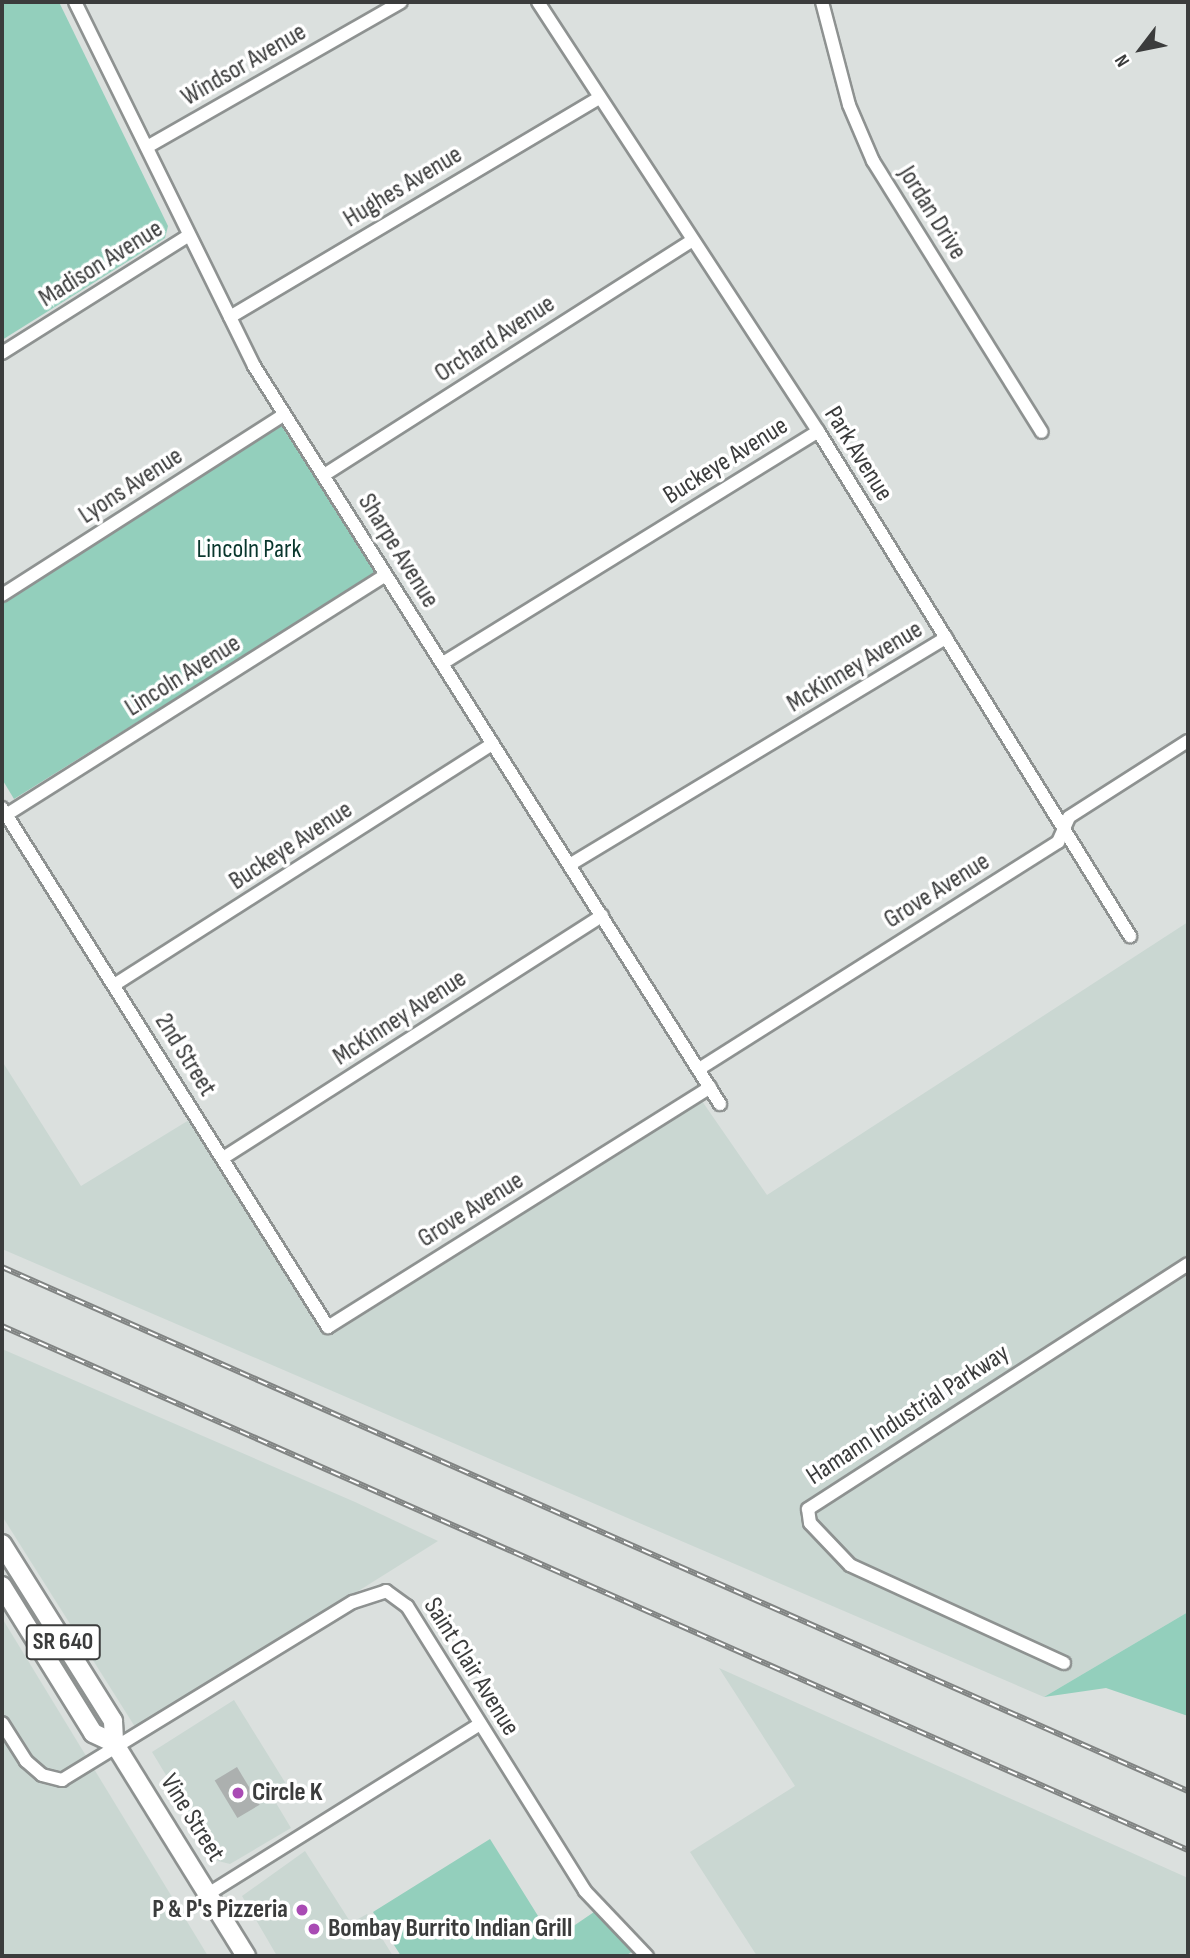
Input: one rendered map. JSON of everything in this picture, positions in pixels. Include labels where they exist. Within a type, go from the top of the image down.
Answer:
[{"type":"main road","name":"Vine Street","points":[[2,1544],[113,1721],[116,1746],[246,1956]]},
{"type":"main road","name":"Vine Street","points":[[2,1586],[93,1733],[116,1746]]},
{"type":"street","name":"Sharpe Avenue","points":[[75,2],[188,236],[284,415],[571,864],[720,1104]]},
{"type":"street","name":"Windsor Avenue","points":[[147,147],[401,2]]},
{"type":"street","name":"Park Avenue","points":[[538,2],[818,431],[1130,936]]},
{"type":"street","name":"Jordan Drive","points":[[822,2],[849,105],[873,161],[1042,432]]},
{"type":"street","name":"Hughes Avenue","points":[[230,317],[600,97]]},
{"type":"street","name":"Madison Avenue","points":[[2,354],[188,236]]},
{"type":"street","name":"Orchard Avenue","points":[[324,475],[692,241]]},
{"type":"street","name":"Lyons Avenue","points":[[2,596],[284,415]]},
{"type":"street","name":"Buckeye Avenue","points":[[443,663],[818,431]]},
{"type":"street","name":"Lincoln Avenue","points":[[4,812],[385,575]]},
{"type":"street","name":"McKinney Avenue","points":[[571,864],[946,638]]},
{"type":"street","name":"Grove Avenue","points":[[699,1069],[1058,842],[1069,817],[1188,741]]},
{"type":"street","name":"Buckeye Avenue","points":[[114,985],[493,744]]},
{"type":"street","name":"2nd Street","points":[[4,812],[328,1327]]},
{"type":"street","name":"McKinney Avenue","points":[[223,1158],[602,916]]},
{"type":"street","name":"Grove Avenue","points":[[328,1327],[710,1087]]},
{"type":"street","name":"Hamann Industrial Parkway","points":[[1064,1663],[850,1565],[810,1523],[808,1509],[1188,1264]]},
{"type":"street","name":"Saint Clair Avenue","points":[[116,1746],[354,1602],[386,1591],[407,1606],[585,1891],[647,1956]]},
{"type":"street","points":[[2,1723],[26,1761],[42,1775],[62,1780],[116,1746]]},
{"type":"street","points":[[208,1894],[480,1724]]},
{"type":"shaded area","points":[[1188,922],[1188,1612],[1044,1697],[2,1249],[2,1061],[81,1186],[194,1117],[330,1336],[702,1101],[767,1195]]},
{"type":"shaded area","points":[[2,1349],[355,1502],[438,1541],[137,1730],[2,1516]]},
{"type":"shaded area","points":[[2,1618],[208,1956],[2,1956]]},
{"type":"shaded area","points":[[719,1668],[1188,1878],[1188,1956],[757,1956],[690,1852],[795,1786]]},
{"type":"shaded area","points":[[234,1700],[291,1792],[276,1803],[291,1828],[230,1864],[218,1861],[152,1752]]},
{"type":"shaded area","points":[[305,1851],[351,1923],[367,1914],[393,1956],[277,1956],[242,1896]]},
{"type":"green space","points":[[2,2],[59,2],[168,226],[165,238],[2,340]]},
{"type":"green space","name":"Lincoln Park","points":[[281,425],[376,573],[14,799],[2,779],[2,604]]},
{"type":"green space","points":[[1188,1612],[1188,1716],[1106,1688],[1044,1697]]},
{"type":"green space","points":[[490,1839],[553,1940],[594,1912],[635,1950],[625,1956],[401,1956],[373,1912]]},
{"type":"building","name":"Circle K","points":[[237,1767],[260,1805],[237,1818],[215,1780]]},
{"type":"railway","points":[[2,1267],[1188,1791]]},
{"type":"railway","points":[[2,1326],[1188,1850]]},
{"type":"place","name":"Circle K","points":[[238,1793]]},
{"type":"place","name":"P & P's Pizzeria","points":[[302,1910]]},
{"type":"place","name":"Bombay Burrito Indian Grill","points":[[314,1929]]}]
